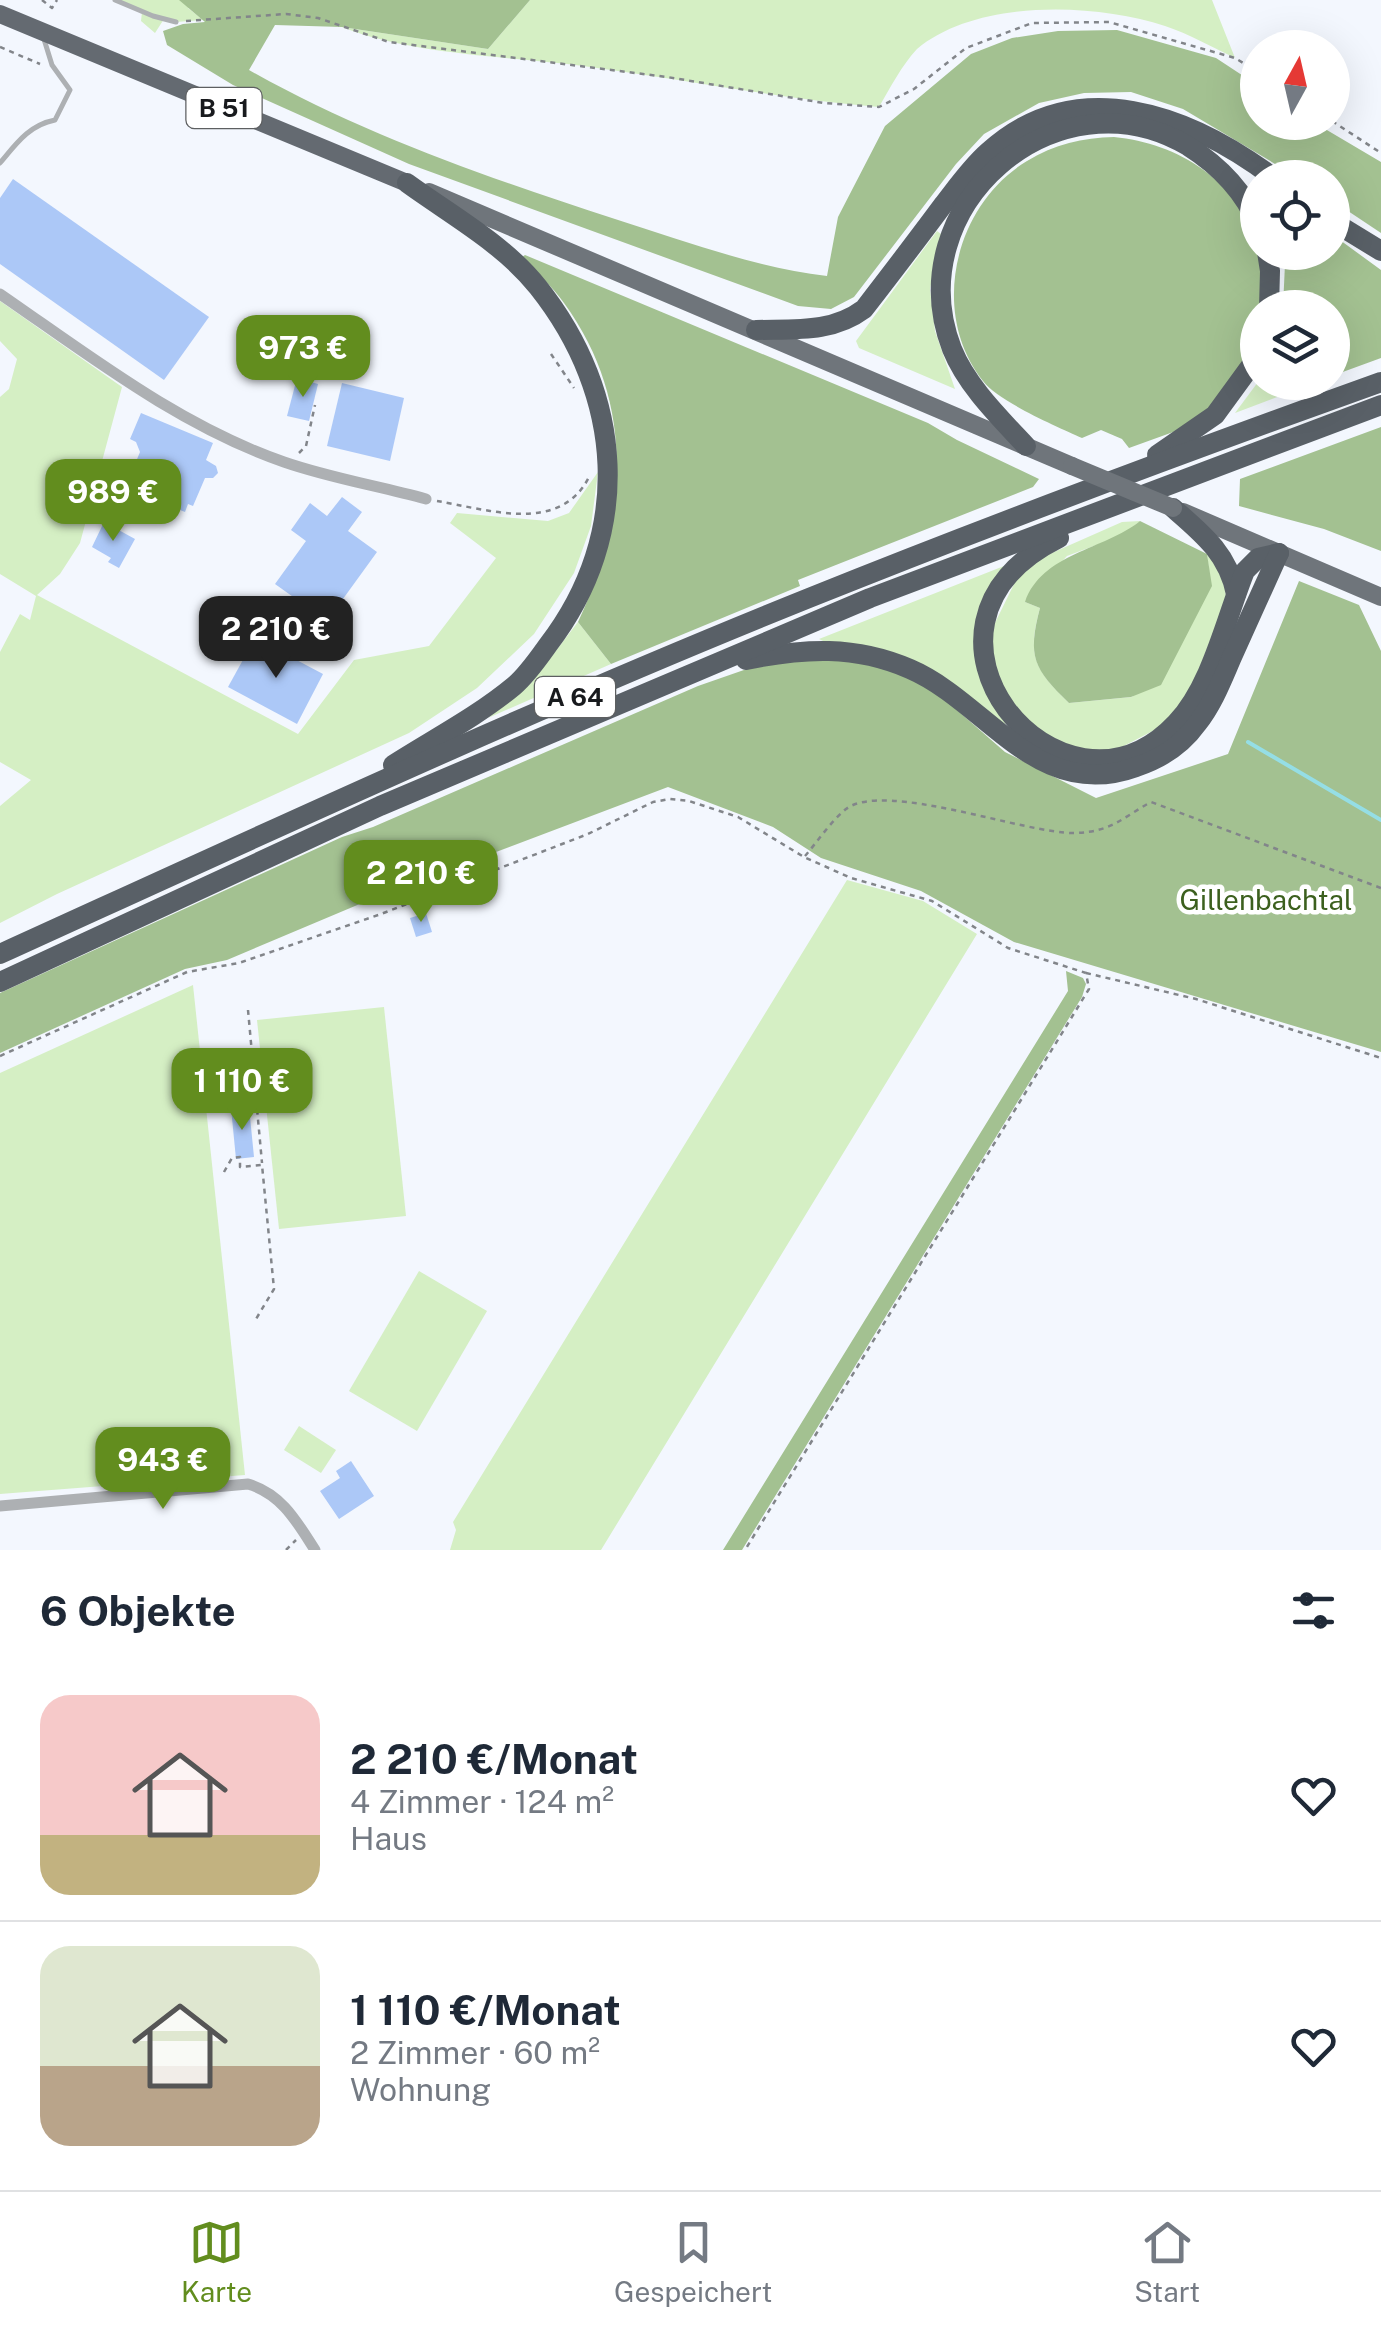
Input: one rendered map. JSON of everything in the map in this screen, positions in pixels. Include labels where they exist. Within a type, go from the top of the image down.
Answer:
[{"type":"highway","name":"B 51","points":[[0,14],[407,183]]},
{"type":"highway","points":[[756,330],[816,329],[850,319],[864,309],[988,151],[1023,127],[1064,112],[1116,108],[1167,117],[1212,136],[1247,160]]},
{"type":"highway","points":[[1026,446],[968,379],[952,349],[942,304],[947,244],[974,191],[1000,163],[1028,144],[1059,130],[1097,123],[1131,124],[1173,138],[1206,157],[1240,194]]},
{"type":"highway","points":[[345,796],[515,685],[537,660],[566,622],[591,572],[610,476],[599,397],[575,338],[514,260],[407,183]]},
{"type":"highway","points":[[1350,231],[1381,251]]},
{"type":"highway","points":[[1132,472],[1215,415],[1240,381]]},
{"type":"highway","name":"A 64","points":[[0,954],[345,796],[806,599],[1132,472],[1381,382]]},
{"type":"highway","name":"A 64","points":[[0,982],[380,806],[870,598],[1381,405]]},
{"type":"highway","points":[[1168,484],[1039,548],[1020,562],[1000,586],[988,614],[984,644],[989,677],[1008,713],[1034,740],[1065,754],[1107,757],[1150,744],[1177,723],[1195,698],[1249,566],[1258,558],[1278,553]]},
{"type":"highway","points":[[1173,508],[1221,553],[1236,594]]},
{"type":"highway","points":[[696,671],[804,650],[862,653],[929,678],[1009,742],[1046,763],[1084,774],[1123,772],[1160,757],[1198,724],[1278,553]]},
{"type":"main road","name":"B 51","points":[[407,183],[1381,597]]},
{"type":"street","points":[[0,294],[175,410],[285,462],[426,499]]},
{"type":"street","points":[[0,1506],[248,1484],[284,1504],[315,1550]]},
{"type":"lane","points":[[114,0],[176,22]]},
{"type":"lane","points":[[0,164],[24,134],[41,122],[55,120],[70,90],[52,65],[42,32]]},
{"type":"path","points":[[42,0],[52,8],[58,0]]},
{"type":"path","points":[[176,22],[286,14],[318,18],[389,42],[879,108],[914,89],[966,48],[1032,23],[1109,22],[1240,61]]},
{"type":"path","points":[[0,47],[42,65],[52,65]]},
{"type":"path","points":[[1350,133],[1381,153]]},
{"type":"path","points":[[550,354],[577,393]]},
{"type":"path","points":[[285,462],[306,446],[316,405]]},
{"type":"path","points":[[426,499],[525,516],[541,514],[576,496],[592,471]]},
{"type":"path","points":[[0,1056],[187,972],[239,964],[381,914],[588,834],[653,802],[689,801],[764,830],[804,857],[851,878],[932,901],[1008,948],[1086,974],[1196,1000],[1381,1058]]},
{"type":"path","points":[[804,857],[848,808],[870,801],[931,806],[1073,833],[1116,826],[1151,802],[1381,888]]},
{"type":"path","points":[[745,1550],[1089,989],[1086,974]]},
{"type":"path","points":[[248,1010],[274,1289],[256,1319]]},
{"type":"path","points":[[224,1172],[232,1158],[240,1157],[240,1166],[262,1165]]},
{"type":"green space","points":[[115,0],[298,0],[188,8],[203,20],[164,19],[155,33],[141,21],[142,12]]},
{"type":"green space","points":[[179,0],[530,0],[488,49],[342,27],[275,25],[249,70],[337,115],[474,171],[720,252],[827,276],[838,217],[885,126],[971,54],[1012,38],[1058,31],[1117,30],[1216,58],[1240,74],[1240,140],[1344,140],[1381,162],[1381,233],[1350,212],[1350,160],[1268,160],[1183,109],[1131,92],[1084,93],[1039,103],[984,134],[956,164],[854,297],[831,309],[798,306],[409,164],[233,85],[167,45],[163,31],[205,22]]},
{"type":"green space","points":[[530,0],[1212,0],[1235,58],[1174,29],[1136,18],[1070,10],[1002,14],[970,21],[917,49],[879,107],[429,49],[342,27],[488,49]]},
{"type":"green space","points":[[1114,137],[1138,141],[1161,147],[1203,169],[1240,209],[1240,270],[1260,270],[1262,290],[1240,290],[1240,366],[1209,410],[1176,431],[1129,448],[1122,439],[1101,430],[1082,438],[1002,397],[983,381],[966,354],[957,324],[957,262],[982,204],[1002,180],[1027,161],[1058,146]]},
{"type":"green space","points":[[937,231],[941,234],[930,289],[935,331],[955,389],[859,348],[856,341]]},
{"type":"green space","points":[[1350,247],[1381,270],[1381,358],[1350,369],[1350,290],[1284,290],[1285,270],[1350,270]]},
{"type":"green space","points":[[522,257],[928,423],[1039,479],[1033,487],[798,580],[800,586],[611,664],[578,622],[595,582],[615,501],[613,419],[604,380],[587,341],[559,297]]},
{"type":"green space","points":[[0,301],[122,387],[80,543],[60,574],[37,595],[298,734],[354,660],[429,646],[496,558],[450,523],[457,513],[548,521],[569,513],[598,472],[591,526],[574,573],[534,634],[477,688],[409,733],[0,923],[0,806],[31,780],[0,762],[0,652],[20,614],[30,620],[36,596],[0,574],[0,397],[9,389],[17,359],[0,341]]},
{"type":"green space","points":[[1245,400],[1269,400],[1235,413]]},
{"type":"green space","points":[[1381,427],[1381,551],[1324,529],[1239,506],[1240,479]]},
{"type":"green space","points":[[1140,521],[1123,535],[1067,556],[1025,602],[1040,608],[1034,638],[1036,661],[1069,703],[1132,697],[1211,586],[1207,554],[1225,574],[1226,600],[1188,697],[1168,723],[1120,748],[1091,752],[1063,745],[1015,714],[991,657],[992,629],[1017,578],[1045,556],[1122,522]]},
{"type":"green space","points":[[1140,521],[1207,554],[1212,586],[1161,685],[1131,697],[1069,703],[1036,661],[1034,639],[1040,608],[1025,602],[1033,586],[1059,562]]},
{"type":"green space","points":[[1004,566],[995,581],[993,704],[1006,723],[1000,727],[819,639]]},
{"type":"green space","name":"Gillenbachtal","points":[[1299,581],[1359,605],[1381,651],[1381,1052],[1014,942],[921,891],[821,858],[773,827],[668,787],[374,898],[227,960],[185,969],[0,1053],[0,993],[342,837],[698,686],[764,663],[810,655],[894,669],[942,697],[1005,752],[1096,798],[1228,754]]},
{"type":"green space","points":[[578,622],[611,664],[488,718],[531,683]]},
{"type":"green space","points":[[847,880],[923,901],[977,934],[601,1550],[450,1550],[456,1530],[453,1522]]},
{"type":"green space","points":[[1066,971],[1083,978],[1086,984],[1082,997],[742,1550],[723,1550],[1068,991]]},
{"type":"green space","points":[[193,985],[245,1475],[0,1494],[0,1073]]},
{"type":"green space","points":[[384,1007],[406,1216],[279,1229],[257,1020]]},
{"type":"green space","points":[[419,1271],[487,1311],[417,1431],[349,1391]]},
{"type":"green space","points":[[299,1426],[336,1450],[321,1473],[284,1450]]},
{"type":"building","points":[[13,179],[209,317],[164,380],[0,264],[0,198]]},
{"type":"building","points":[[297,378],[318,384],[309,421],[287,416]]},
{"type":"building","points":[[342,383],[404,398],[390,461],[327,446]]},
{"type":"building","points":[[141,413],[213,443],[206,460],[216,466],[218,473],[205,478],[193,506],[188,504],[185,512],[125,488],[140,452],[130,439]]},
{"type":"building","points":[[342,497],[362,512],[348,531],[377,552],[327,621],[275,584],[306,541],[291,530],[310,503],[327,516]]},
{"type":"building","points":[[104,522],[135,539],[119,568],[92,547]]},
{"type":"building","points":[[255,638],[323,674],[297,724],[228,687]]},
{"type":"building","points":[[426,913],[432,932],[416,937],[410,918]]},
{"type":"building","points":[[249,1107],[254,1157],[236,1159],[231,1108]]},
{"type":"building","points":[[351,1461],[374,1496],[339,1519],[320,1491],[340,1478],[336,1471]]},
{"type":"waterway","points":[[1248,742],[1381,820]]}]
